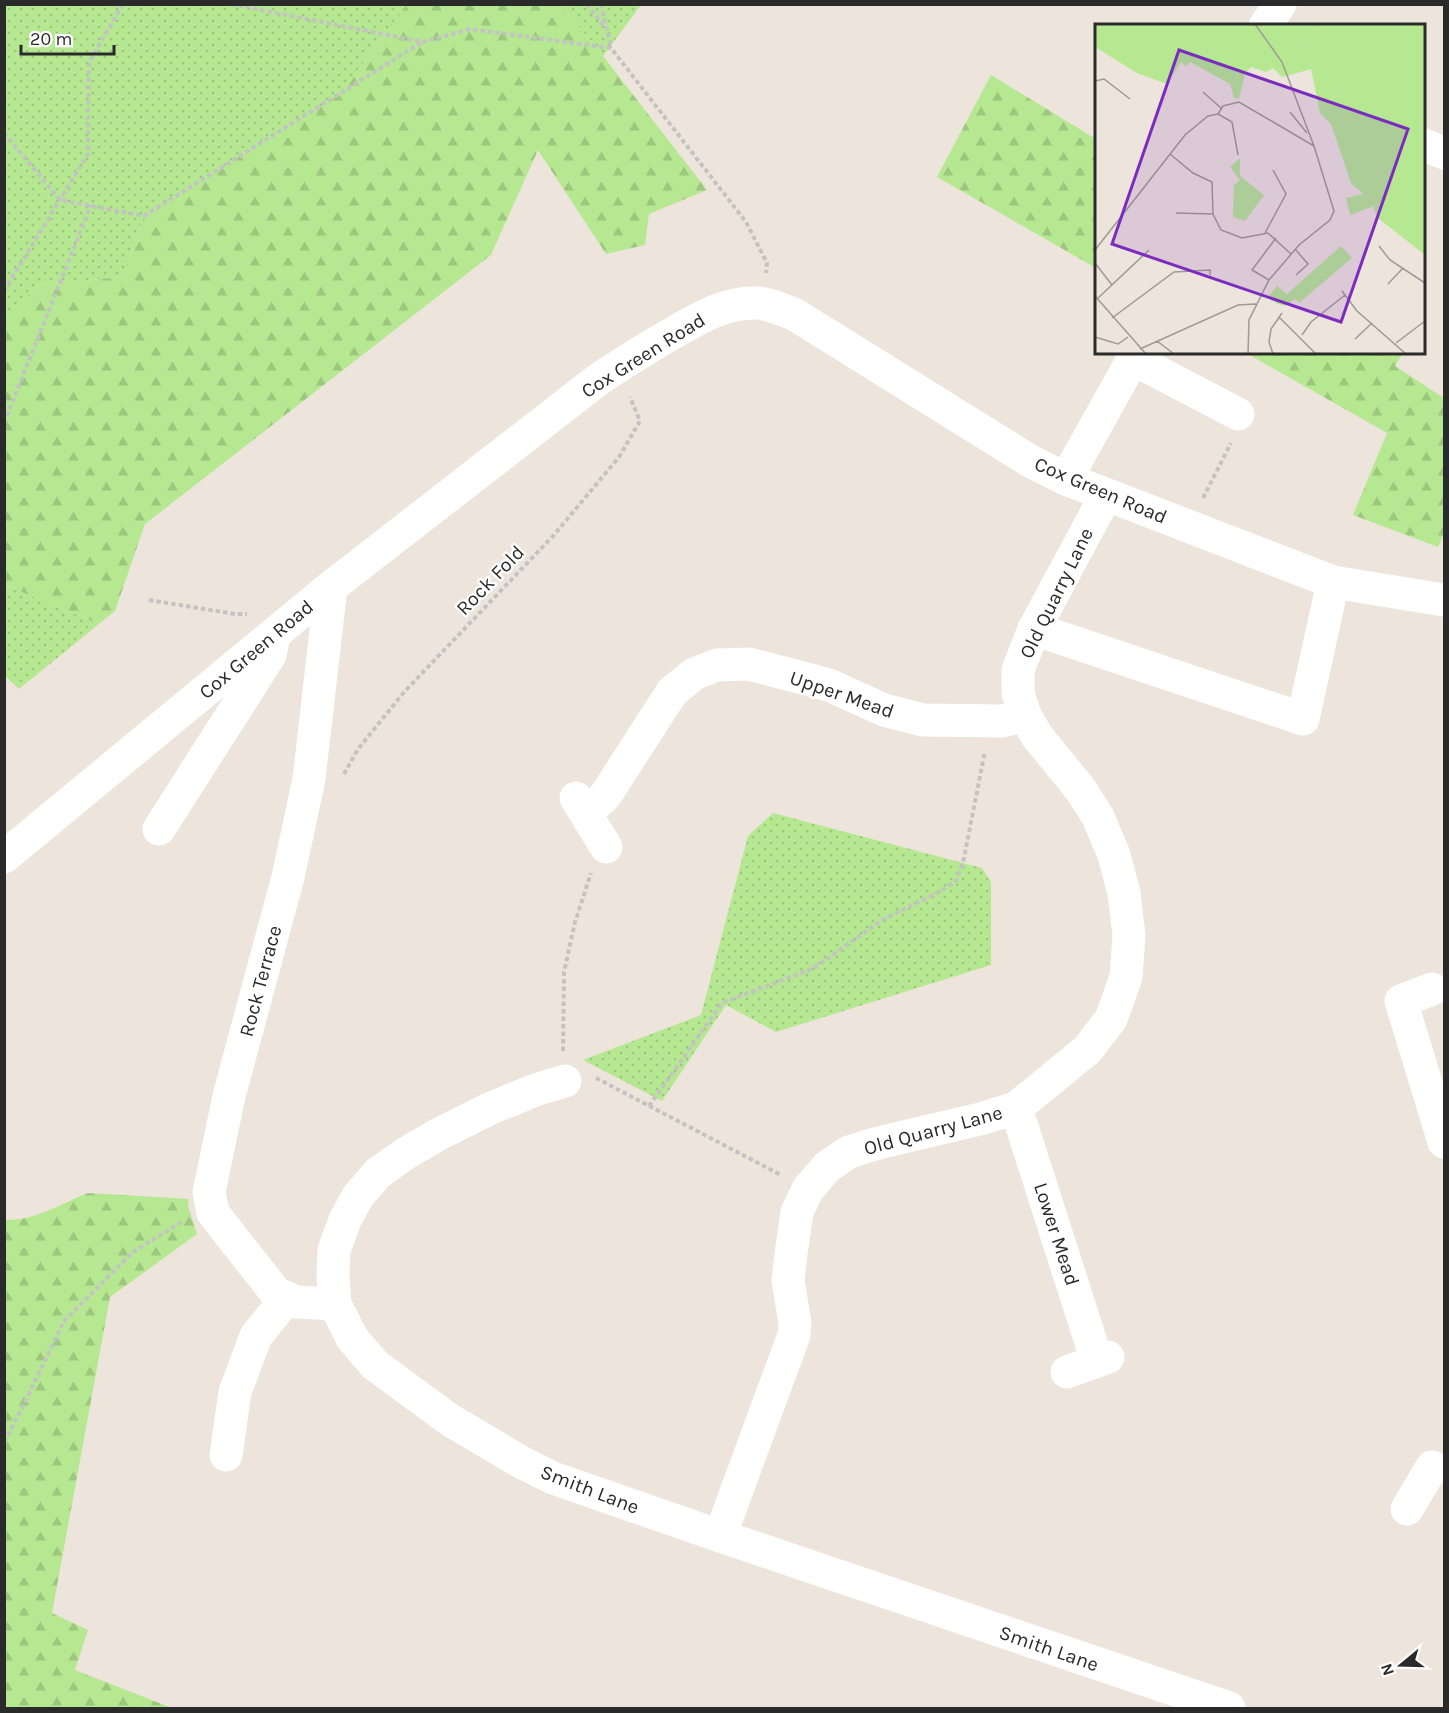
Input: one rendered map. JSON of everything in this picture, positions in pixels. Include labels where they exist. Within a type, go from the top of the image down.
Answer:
[{"type":"street","points":[[1266,24],[1280,4]]},
{"type":"street","points":[[1425,145],[1444,153]]},
{"type":"street","name":"Cox Green Road","points":[[4,857],[331,587],[618,366],[702,317],[723,308],[742,304],[761,303],[794,314],[1030,461],[1066,479],[1333,582],[1444,600]]},
{"type":"street","points":[[1066,479],[1133,359],[1238,414]]},
{"type":"street","name":"Old Quarry Lane","points":[[720,1536],[794,1335],[795,1323],[788,1281],[790,1254],[797,1212],[808,1189],[827,1167],[849,1152],[1016,1108],[1087,1050],[1111,1019],[1126,977],[1129,935],[1124,893],[1113,855],[1098,817],[1081,790],[1037,736],[1025,715],[1018,693],[1018,670],[1034,629],[1106,495]]},
{"type":"street","points":[[1034,629],[1303,719],[1333,582]]},
{"type":"street","name":"Rock Terrace","points":[[211,1203],[209,1192],[229,1096],[288,877],[309,779],[331,587]]},
{"type":"street","points":[[159,829],[270,655],[285,624]]},
{"type":"street","name":"Upper Mead","points":[[606,847],[581,805],[602,799],[607,793],[672,692],[694,674],[717,665],[749,664],[829,685],[884,710],[923,720],[1002,721],[1025,715]]},
{"type":"street","points":[[1432,989],[1401,1001],[1444,1142]]},
{"type":"street","name":"Smith Lane","points":[[566,1087],[538,1089],[481,1113],[405,1154],[378,1173],[358,1196],[345,1220],[334,1250],[335,1304],[352,1338],[375,1365],[450,1420],[553,1478],[1229,1708]]},
{"type":"street","name":"Lower Mead","points":[[1016,1108],[1091,1363]]},
{"type":"street","points":[[211,1203],[213,1213],[276,1293],[296,1302],[335,1304]]},
{"type":"street","points":[[226,1455],[235,1392],[256,1335],[287,1298]]},
{"type":"street","points":[[1407,1509],[1428,1465]]},
{"type":"path","points":[[4,291],[88,154],[89,62],[123,4]]},
{"type":"path","points":[[231,4],[423,42]]},
{"type":"path","points":[[587,4],[607,31]]},
{"type":"path","points":[[601,4],[611,48],[746,222],[767,263],[761,303]]},
{"type":"path","points":[[4,134],[60,200],[144,216],[423,42],[470,29],[611,48]]},
{"type":"path","points":[[4,423],[91,205]]},
{"type":"path","name":"Rock Fold","points":[[309,779],[340,779],[358,749],[405,691],[554,535],[619,458],[640,421],[618,366]]},
{"type":"path","points":[[1188,526],[1237,432],[1238,414]]},
{"type":"path","points":[[149,600],[285,624]]},
{"type":"path","points":[[649,1106],[722,1003],[814,968],[882,920],[939,892],[956,881],[963,863],[991,721]]},
{"type":"path","points":[[566,1087],[562,1019],[564,972],[575,922],[589,877],[606,847]]},
{"type":"path","points":[[566,1087],[587,1073],[808,1189]]},
{"type":"path","points":[[4,1442],[64,1321],[133,1252],[211,1203]]},
{"type":"green space","points":[[407,4],[561,5],[707,190],[649,214],[645,245],[606,254],[538,150],[491,255],[145,524],[115,611],[99,624],[5,585],[5,317],[39,284],[123,277],[144,216],[340,94]]},
{"type":"green space","points":[[5,5],[407,5],[340,94],[144,216],[123,277],[39,284],[5,317]]},
{"type":"green space","points":[[561,5],[641,5],[603,56]]},
{"type":"green space","points":[[991,75],[1095,138],[1095,267],[937,177]]},
{"type":"green space","points":[[1248,354],[1402,354],[1395,366],[1444,398],[1444,533],[1438,547],[1353,515],[1387,433]]},
{"type":"green space","points":[[5,585],[99,624],[19,689],[5,676]]},
{"type":"green space","points":[[773,813],[982,868],[991,882],[991,965],[776,1032],[726,1005],[662,1101],[583,1060],[701,1015],[748,836]]},
{"type":"green space","points":[[88,1193],[189,1199],[188,1206],[197,1234],[110,1297],[52,1613],[88,1630],[75,1670],[172,1708],[5,1708],[5,1220],[37,1215]]}]
